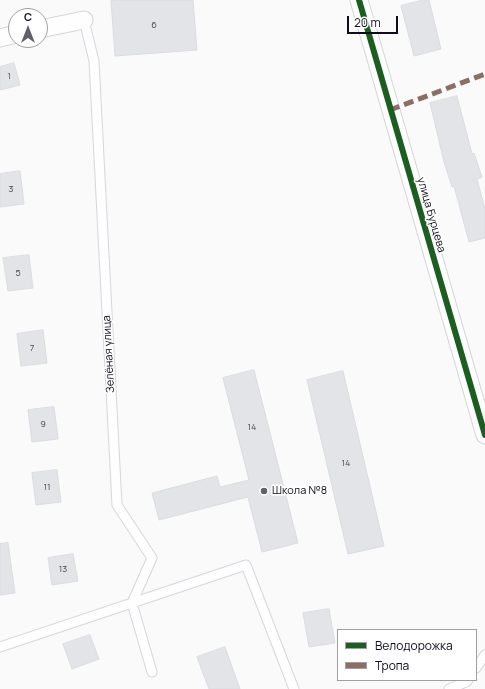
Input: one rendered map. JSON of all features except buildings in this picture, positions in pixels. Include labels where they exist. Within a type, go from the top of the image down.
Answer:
[{"type":"street","name":"улица Бурцева","points":[[359,0],[485,435]]},
{"type":"street","points":[[48,27],[84,20]]},
{"type":"lane","name":"Зелёная улица","points":[[84,20],[94,61],[117,505],[152,558],[132,603]]},
{"type":"lane","points":[[0,647],[246,565],[294,689]]},
{"type":"lane","points":[[132,603],[152,672]]},
{"type":"lane","points":[[477,667],[485,655]]},
{"type":"lane","points":[[449,689],[467,681]]},
{"type":"marked path","points":[[390,110],[485,74]]},
{"type":"cycle path","points":[[359,0],[485,435]]},
{"type":"place","name":"Школа №8","points":[[264,491]]}]
